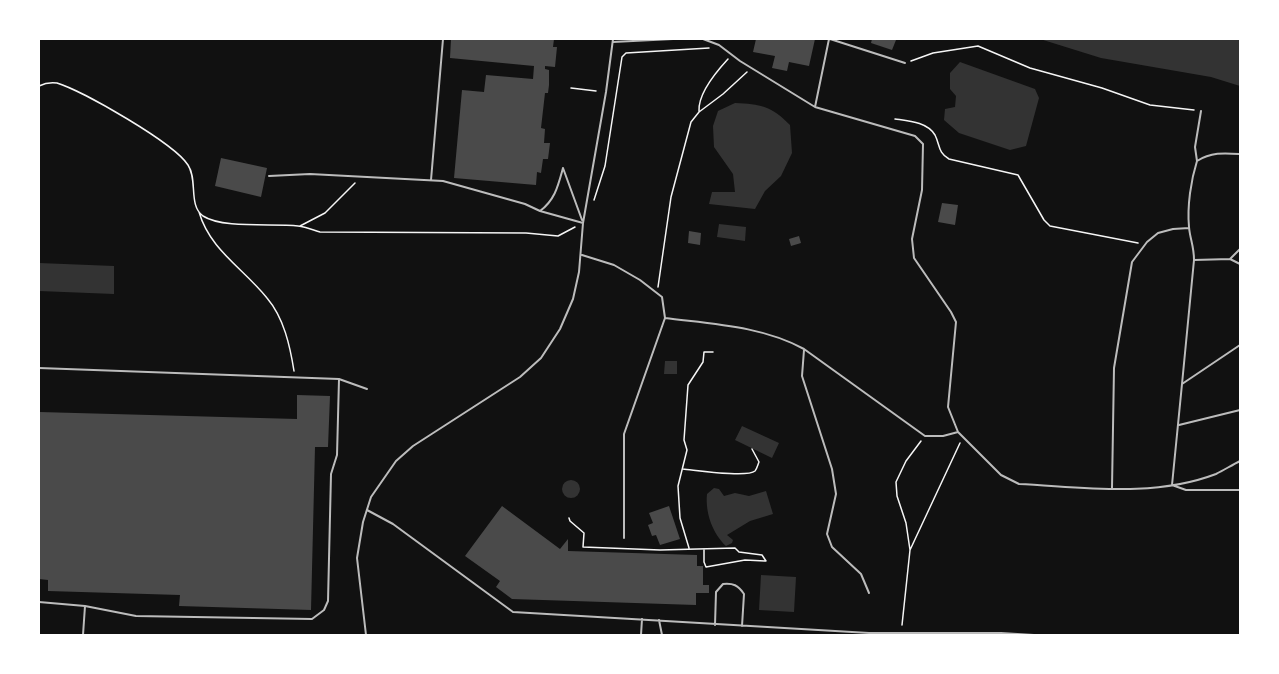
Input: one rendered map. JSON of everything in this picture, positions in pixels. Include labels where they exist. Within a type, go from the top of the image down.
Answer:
[{"type":"lane","points":[[431,181],[443,39]]},
{"type":"lane","points":[[366,635],[357,558],[363,522],[371,497],[396,461],[413,446],[520,377],[541,358],[560,329],[573,299],[582,255],[584,223],[613,40],[673,39]]},
{"type":"lane","points":[[703,39],[719,45],[751,68],[815,107],[915,136],[923,144],[922,190],[912,239],[914,258],[956,322],[948,407],[958,432],[1001,475],[1019,484],[1141,489],[1172,485],[1216,474],[1240,461]]},
{"type":"lane","points":[[815,107],[829,39],[904,63]]},
{"type":"lane","points":[[1172,485],[1194,260],[1194,246],[1189,228],[1192,175],[1197,161],[1195,147],[1201,111]]},
{"type":"lane","points":[[1197,161],[1210,154],[1240,154]]},
{"type":"lane","points":[[540,211],[549,205],[555,195],[563,168],[584,223]]},
{"type":"lane","points":[[268,176],[310,174],[443,182],[584,223]]},
{"type":"lane","points":[[1112,488],[1114,368],[1132,262],[1145,244],[1158,233],[1189,228]]},
{"type":"lane","points":[[1230,259],[1240,249]]},
{"type":"lane","points":[[582,255],[614,265],[640,280],[662,297],[665,318],[624,434],[624,538]]},
{"type":"lane","points":[[1194,260],[1230,259],[1240,264]]},
{"type":"lane","points":[[665,318],[753,330],[788,340],[804,349],[925,436],[943,436],[958,432]]},
{"type":"lane","points":[[1182,384],[1240,345]]},
{"type":"lane","points":[[804,349],[802,376],[832,469],[836,494],[827,534],[832,547],[861,574],[869,593]]},
{"type":"lane","points":[[39,368],[339,379],[367,389]]},
{"type":"lane","points":[[39,602],[85,606],[136,616],[312,619],[324,610],[328,602],[331,474],[337,455],[339,379]]},
{"type":"lane","points":[[1178,425],[1240,410]]},
{"type":"lane","points":[[1172,485],[1186,490],[1240,490]]},
{"type":"lane","points":[[367,510],[393,524],[513,612],[869,634],[1034,635]]},
{"type":"lane","points":[[715,625],[716,592],[723,584],[729,584],[735,585],[744,594],[742,626]]},
{"type":"lane","points":[[83,635],[85,606]]},
{"type":"lane","points":[[641,635],[642,619]]},
{"type":"lane","points":[[659,620],[662,635]]},
{"type":"path","points":[[593,202],[604,173],[613,107],[618,93],[620,65],[626,53],[705,49],[719,45]]},
{"type":"path","points":[[904,63],[933,53],[978,46],[1030,68],[1102,88],[1150,105],[1201,111]]},
{"type":"path","points":[[699,112],[698,103],[717,71],[731,55]]},
{"type":"path","points":[[657,294],[671,197],[691,122],[699,112],[751,68]]},
{"type":"path","points":[[39,86],[45,83],[55,83],[75,92],[115,112],[179,155],[190,167],[193,175],[196,207],[204,216],[215,221],[263,226],[299,226],[320,232],[526,233],[558,236],[584,223]]},
{"type":"path","points":[[571,88],[596,91]]},
{"type":"path","points":[[614,92],[618,93]]},
{"type":"path","points":[[895,119],[926,126],[934,134],[942,154],[949,159],[1018,175],[1044,220],[1050,226],[1145,244]]},
{"type":"path","points":[[299,226],[325,213],[361,178]]},
{"type":"path","points":[[199,211],[202,224],[225,257],[268,298],[283,325],[290,348],[294,378]]},
{"type":"path","points":[[689,548],[680,518],[678,486],[687,450],[684,440],[688,385],[703,362],[704,352],[712,352]]},
{"type":"path","points":[[901,633],[910,550],[906,523],[897,496],[896,482],[906,461],[925,436]]},
{"type":"path","points":[[910,550],[964,437]]},
{"type":"path","points":[[682,469],[733,474],[752,473],[759,462],[752,448]]},
{"type":"path","points":[[569,518],[584,533],[583,547],[660,550],[735,548],[739,552],[762,555],[766,561],[745,560],[706,567],[704,549]]},
{"type":"shaded area","points":[[1040,39],[1240,39],[1240,86],[1211,77],[1101,58]]},
{"type":"shaded area","points":[[960,62],[1035,89],[1039,98],[1026,146],[1010,150],[959,133],[944,120],[945,109],[955,107],[956,96],[950,89],[950,73]]},
{"type":"shaded area","points":[[735,103],[765,107],[790,125],[792,153],[781,176],[765,191],[755,209],[709,204],[712,192],[735,192],[733,174],[714,147],[713,126],[718,111]]},
{"type":"shaded area","points":[[719,224],[746,227],[745,241],[717,237]]},
{"type":"shaded area","points":[[39,263],[114,266],[114,294],[39,291]]},
{"type":"shaded area","points":[[665,361],[677,361],[677,374],[664,374]]},
{"type":"shaded area","points":[[742,426],[779,443],[772,458],[735,440]]},
{"type":"shaded area","points":[[571,480],[577,483],[580,489],[577,495],[571,498],[565,495],[562,489],[565,483]]},
{"type":"shaded area","points":[[714,488],[719,489],[724,496],[735,493],[749,496],[766,491],[773,514],[750,521],[727,535],[733,540],[726,546],[717,535],[709,516],[707,494]]},
{"type":"shaded area","points":[[761,575],[796,577],[794,612],[759,610]]},
{"type":"building","points":[[451,39],[554,39],[553,47],[557,47],[555,67],[545,66],[545,69],[549,70],[549,85],[548,93],[545,93],[541,128],[545,129],[544,143],[550,143],[548,159],[543,159],[541,173],[537,172],[536,185],[454,178],[462,90],[484,92],[486,75],[533,79],[534,66],[450,58]]},
{"type":"building","points":[[756,39],[815,39],[809,66],[789,62],[787,71],[772,68],[775,56],[753,52]]},
{"type":"building","points":[[872,39],[896,40],[892,50],[871,43]]},
{"type":"building","points":[[221,158],[267,168],[261,197],[215,186]]},
{"type":"building","points":[[942,203],[958,205],[955,225],[938,222]]},
{"type":"building","points":[[689,231],[701,233],[700,245],[688,243]]},
{"type":"building","points":[[799,236],[801,243],[791,246],[789,239]]},
{"type":"building","points":[[297,395],[330,396],[328,447],[315,447],[311,610],[179,606],[180,595],[48,591],[48,580],[39,579],[39,412],[297,419]]},
{"type":"building","points":[[502,506],[560,549],[568,539],[568,551],[697,555],[697,566],[703,566],[703,585],[709,585],[709,593],[696,593],[696,605],[512,599],[496,587],[500,581],[465,556]]},
{"type":"building","points":[[669,506],[680,539],[660,545],[656,535],[652,536],[648,525],[653,523],[649,513]]}]
